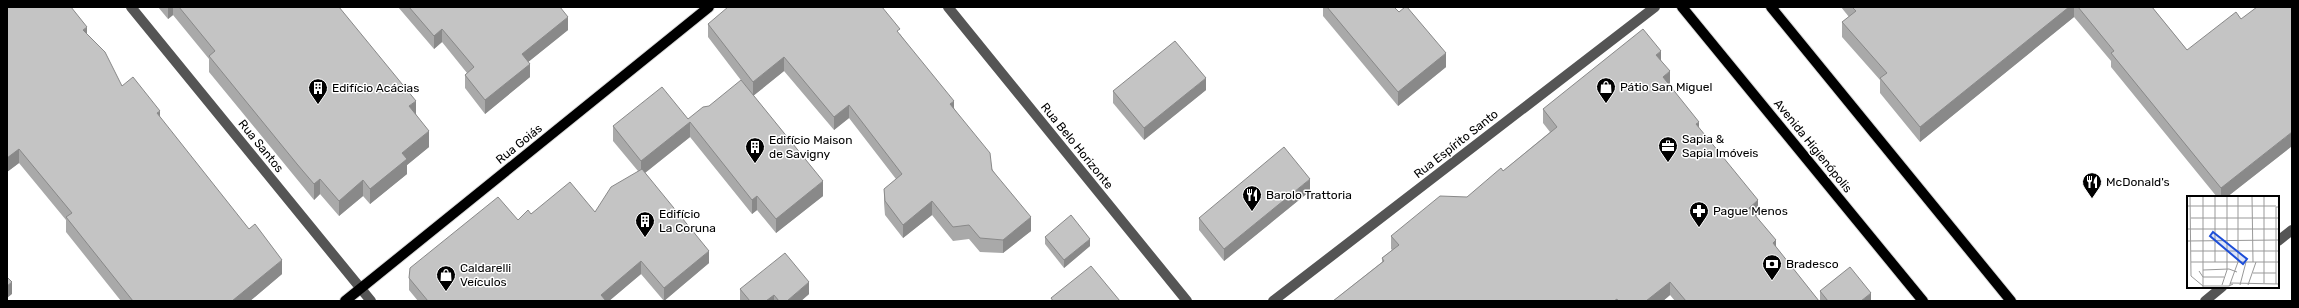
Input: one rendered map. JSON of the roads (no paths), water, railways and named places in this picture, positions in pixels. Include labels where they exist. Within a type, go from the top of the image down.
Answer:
[{"type":"main road","name":"Rua Goiás","points":[[345,301],[709,7]]},
{"type":"main road","name":"Avenida Higienópolis","points":[[1682,7],[1923,301]]},
{"type":"main road","points":[[1772,7],[2011,301]]},
{"type":"street","name":"Rua Santos","points":[[131,7],[371,301]]},
{"type":"street","name":"Rua Belo Horizonte","points":[[948,7],[1186,301]]},
{"type":"street","name":"Rua Espírito Santo","points":[[1273,301],[1655,7]]},
{"type":"street","points":[[2279,241],[2292,230]]},
{"type":"street","points":[[2205,301],[2221,288]]},
{"type":"place","name":"Pátio San Miguel","points":[[1606,104]]},
{"type":"place","name":"Edifício Acácias","points":[[318,105]]},
{"type":"place","name":"Sapia & Sapia Imóveis","points":[[1668,163]]},
{"type":"place","name":"Edifício Maison de Savigny","points":[[755,164]]},
{"type":"place","name":"McDonald's","points":[[2092,199]]},
{"type":"place","name":"Barolo Trattoria","points":[[1252,212]]},
{"type":"place","name":"Pague Menos","points":[[1699,228]]},
{"type":"place","name":"Edifício La Coruna","points":[[645,238]]},
{"type":"place","name":"Bradesco","points":[[1772,281]]},
{"type":"place","name":"Caldarelli Veículos","points":[[446,292]]}]
